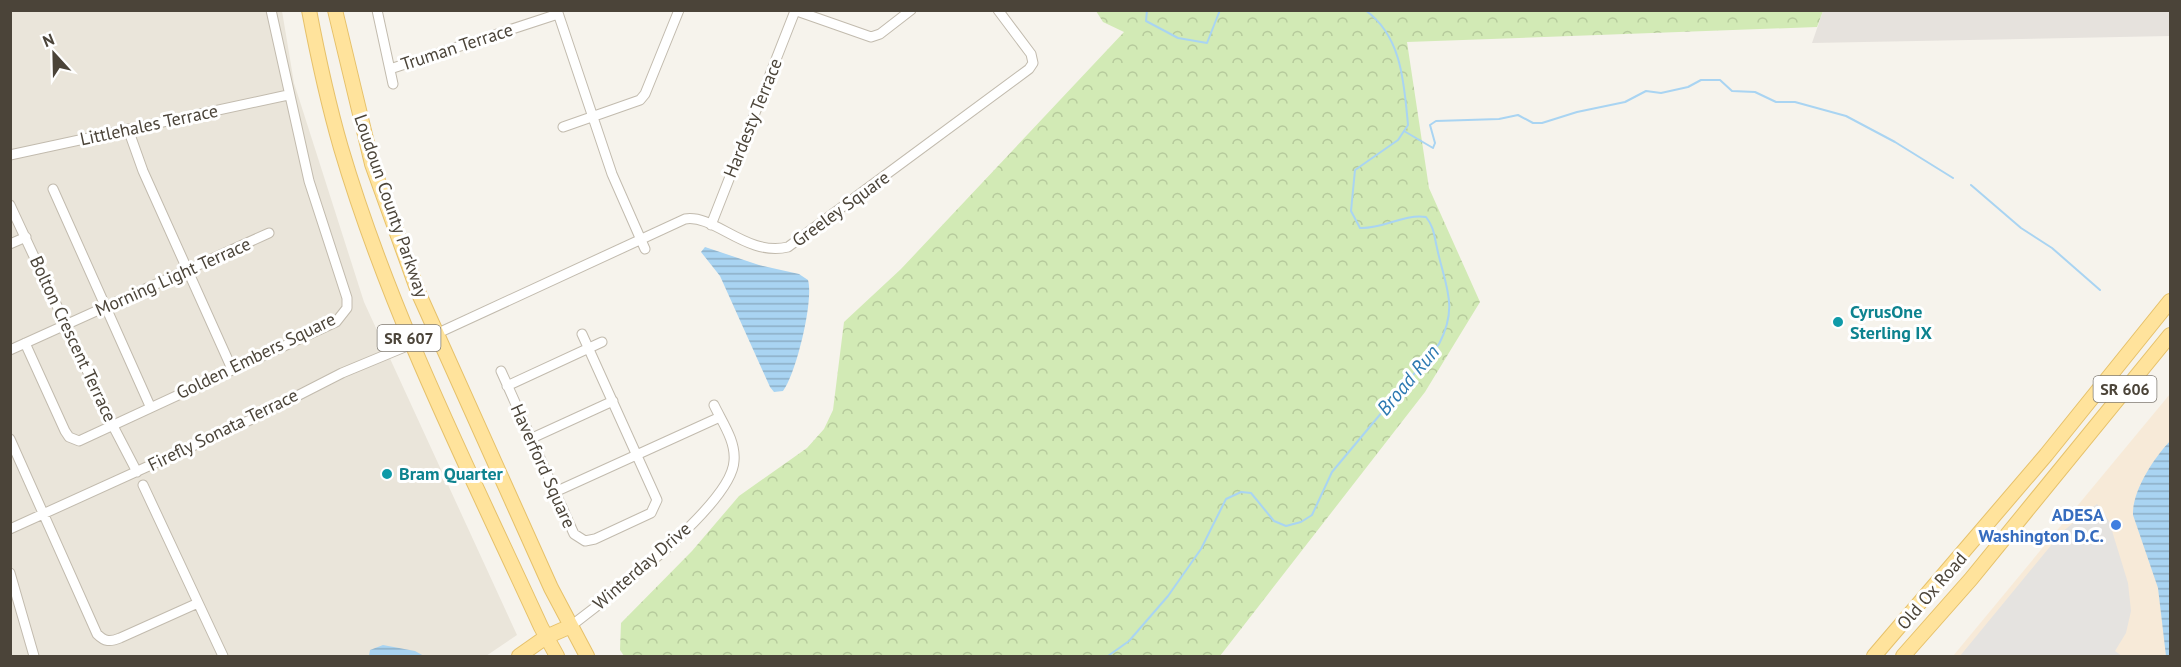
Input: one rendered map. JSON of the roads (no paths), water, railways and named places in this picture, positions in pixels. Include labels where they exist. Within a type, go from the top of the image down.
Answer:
[{"type":"main road","name":"Loudoun County Parkway","points":[[309,10],[344,157],[379,260],[412,344],[552,654]]},
{"type":"main road","name":"Loudoun County Parkway","points":[[335,10],[372,164],[408,266],[436,334],[587,657]]},
{"type":"main road","name":"Old Ox Road","points":[[1874,657],[2032,473],[2170,301]]},
{"type":"main road","name":"Old Ox Road","points":[[1903,657],[1971,579],[2170,335]]},
{"type":"main road","points":[[519,657],[546,637],[571,626]]},
{"type":"main road","points":[[552,654],[571,626]]},
{"type":"street","name":"Golden Embers Square","points":[[25,343],[69,437],[79,441],[150,406],[336,322],[346,308],[344,288],[309,181],[288,95],[271,10]]},
{"type":"street","points":[[378,10],[393,84]]},
{"type":"street","points":[[563,127],[635,103],[645,94],[680,10]]},
{"type":"street","points":[[794,11],[871,37],[880,34],[911,10]]},
{"type":"street","name":"Greeley Square","points":[[436,334],[685,219],[692,218],[711,225],[751,244],[779,249],[788,247],[1029,69],[1033,59],[998,10]]},
{"type":"street","name":"Hardesty Terrace","points":[[711,225],[794,11]]},
{"type":"street","points":[[558,12],[612,174],[645,249]]},
{"type":"street","name":"Truman Terrace","points":[[390,69],[558,12]]},
{"type":"street","name":"Littlehales Terrace","points":[[10,155],[288,95]]},
{"type":"street","points":[[128,129],[143,171],[232,369]]},
{"type":"street","points":[[52,189],[150,406]]},
{"type":"street","name":"Bolton Crescent Terrace","points":[[10,205],[112,424],[137,472]]},
{"type":"street","name":"Morning Light Terrace","points":[[10,350],[269,233]]},
{"type":"street","points":[[10,244],[26,237]]},
{"type":"street","name":"Firefly Sonata Terrace","points":[[10,529],[250,420],[342,373],[436,334]]},
{"type":"street","name":"Haverford Square","points":[[501,371],[530,439],[578,538],[591,540],[605,534],[655,509],[656,495],[582,334]]},
{"type":"street","points":[[507,386],[602,342]]},
{"type":"street","points":[[530,439],[613,401]]},
{"type":"street","name":"Winterday Drive","points":[[571,626],[680,538],[730,477],[735,463],[733,446],[714,405]]},
{"type":"street","points":[[555,492],[720,417]]},
{"type":"street","points":[[10,439],[97,634],[103,640],[111,642],[198,603]]},
{"type":"street","points":[[143,485],[223,657]]},
{"type":"street","points":[[10,573],[34,657]]},
{"type":"water","points":[[705,247],[759,265],[799,274],[808,280],[808,303],[803,337],[783,391],[774,392],[770,387],[720,276],[701,252]]},
{"type":"water","points":[[2170,441],[2170,656],[2166,656],[2158,588],[2133,515],[2140,486],[2157,456]]},
{"type":"water","points":[[383,645],[415,651],[424,656],[369,656],[370,650]]},
{"type":"waterway","points":[[1147,10],[1146,21],[1178,38],[1207,43],[1220,10]]},
{"type":"waterway","name":"Broad Run","points":[[1108,656],[1129,641],[1168,596],[1201,549],[1226,499],[1241,492],[1251,493],[1274,521],[1286,526],[1301,522],[1312,515],[1332,472],[1439,344],[1445,331],[1449,307],[1448,296],[1433,231],[1426,217],[1409,218],[1360,228],[1351,211],[1355,170],[1398,140],[1408,125],[1405,93],[1394,47],[1387,33],[1365,10]]},
{"type":"waterway","points":[[1404,131],[1433,148],[1435,143],[1430,125],[1436,121],[1499,119],[1518,115],[1533,123],[1542,123],[1577,112],[1625,102],[1646,91],[1661,93],[1688,87],[1701,80],[1720,80],[1732,91],[1755,92],[1776,102],[1795,102],[1846,116],[1895,142],[1953,178]]},
{"type":"waterway","points":[[1971,185],[2021,228],[2052,248],[2100,290]]},
{"type":"waterway","points":[[2170,384],[2170,392]]},
{"type":"place","name":"CyrusOne Sterling IX","points":[[1838,322]]},
{"type":"place","name":"Bram Quarter","points":[[387,474]]},
{"type":"place","name":"ADESA Washington D.C.","points":[[2116,525]]}]
